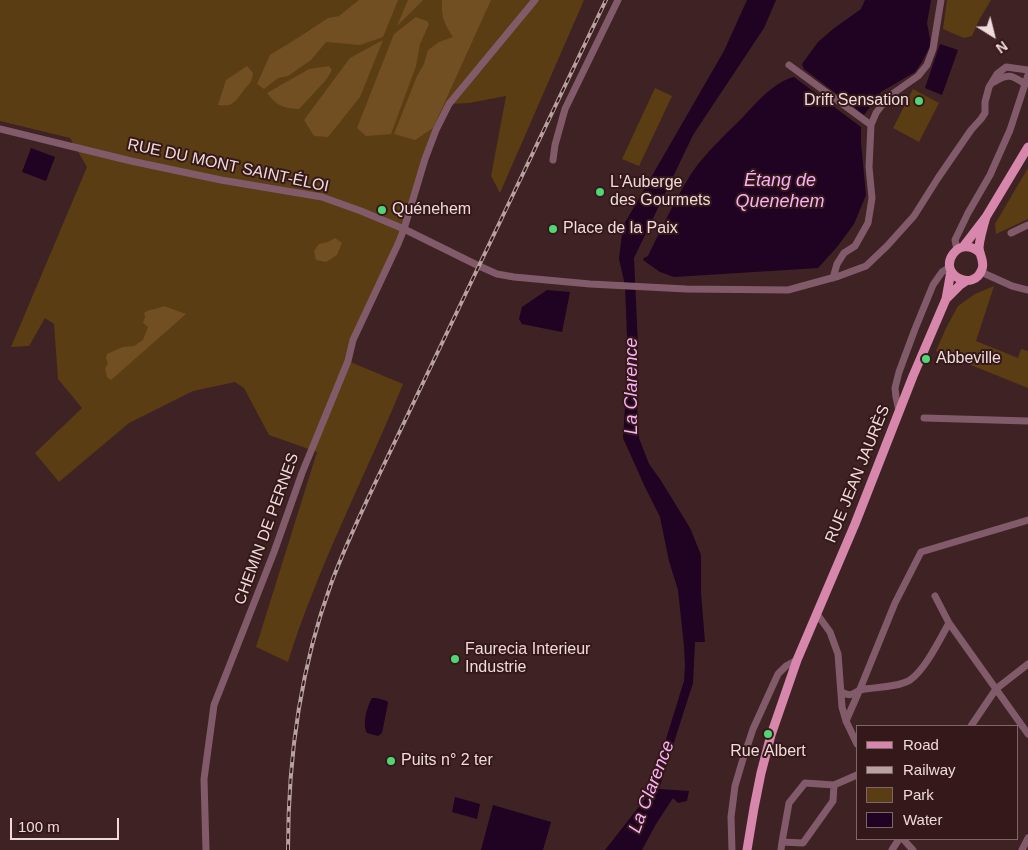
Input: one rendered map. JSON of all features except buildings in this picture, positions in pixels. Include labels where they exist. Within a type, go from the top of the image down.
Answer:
[{"type":"main road","points":[[986,217],[980,238],[980,253],[984,262],[981,272],[975,278],[966,281],[958,278],[950,269],[950,259],[954,252],[961,248],[986,217],[1028,147]]},
{"type":"main road","points":[[961,248],[971,247],[980,253]]},
{"type":"main road","name":"RUE JEAN JAURÈS","points":[[747,850],[761,773],[771,736],[797,660],[855,524],[899,411],[946,299],[950,269]]},
{"type":"main road","name":"RUE JEAN JAURÈS","points":[[946,299],[966,281]]},
{"type":"street","name":"CHEMIN DE PERNES","points":[[206,850],[204,779],[214,705],[274,552],[302,473],[348,361],[353,340],[398,244],[425,159],[436,130],[449,104],[535,0]]},
{"type":"street","points":[[553,160],[565,109],[618,0]]},
{"type":"street","points":[[833,278],[837,264],[844,253],[855,246],[868,223],[872,198],[869,167],[871,125],[876,113],[888,97],[918,76],[928,65],[933,49],[941,0]]},
{"type":"street","points":[[790,65],[871,125]]},
{"type":"street","points":[[833,278],[866,266],[914,216],[971,130],[985,113],[985,102],[989,87],[997,74],[1006,67],[1028,70]]},
{"type":"street","points":[[961,248],[956,245],[956,240],[968,213],[994,166],[1010,130],[1028,75]]},
{"type":"street","points":[[991,83],[1002,76],[1010,76],[1025,84]]},
{"type":"street","name":"RUE DU MONT SAINT-ÉLOI","points":[[0,129],[131,161],[221,180],[322,197],[404,228],[498,274],[514,277],[590,284],[686,289],[788,290],[833,278]]},
{"type":"street","points":[[1011,233],[1028,225]]},
{"type":"street","points":[[899,411],[896,388],[899,372],[933,285],[942,272],[950,269]]},
{"type":"street","points":[[981,272],[1012,286],[1028,290]]},
{"type":"street","points":[[924,418],[1028,421]]},
{"type":"street","points":[[846,721],[895,603],[921,552],[1028,520]]},
{"type":"street","points":[[936,596],[949,623],[1028,734]]},
{"type":"street","points":[[817,614],[830,632],[838,654],[842,707],[856,742]]},
{"type":"street","points":[[841,692],[852,695],[860,689],[895,685],[910,680],[925,664],[949,623]]},
{"type":"street","name":"RUE JEAN JAURÈS","points":[[732,850],[731,817],[735,786],[743,758],[756,722],[778,674],[786,666],[797,660]]},
{"type":"street","points":[[972,725],[996,689],[1028,664]]},
{"type":"street","points":[[782,850],[788,803],[804,783],[834,785],[856,775]]},
{"type":"street","points":[[782,842],[803,843],[833,801],[834,785]]},
{"type":"street","points":[[1022,850],[1028,838]]},
{"type":"street","points":[[904,840],[913,850]]},
{"type":"green space","points":[[0,0],[584,0],[500,193],[491,176],[506,96],[469,103],[449,104],[436,130],[404,229],[353,340],[348,361],[403,384],[313,591],[288,662],[256,647],[317,452],[269,435],[244,388],[235,382],[193,391],[129,423],[59,482],[35,453],[82,408],[58,379],[54,324],[45,318],[29,346],[11,347],[87,167],[70,138],[0,121]]},
{"type":"green space","points":[[947,0],[991,0],[972,36],[964,38],[943,29]]},
{"type":"green space","points":[[655,88],[672,96],[639,166],[622,159]]},
{"type":"green space","points":[[913,89],[939,103],[919,142],[893,128]]},
{"type":"green space","points":[[1028,168],[1028,219],[996,234],[995,224]]},
{"type":"green space","points":[[994,286],[976,341],[1018,358],[1021,349],[1028,351],[1028,388],[936,351],[958,306],[975,294]]},
{"type":"shaded area","points":[[359,0],[398,0],[383,37],[360,45],[326,42],[311,60],[288,76],[278,78],[264,89],[257,84],[270,55],[328,18],[339,16]]},
{"type":"shaded area","points":[[408,0],[423,0],[397,26]]},
{"type":"shaded area","points":[[442,0],[491,0],[433,128],[415,140],[394,134],[417,76],[424,64],[428,50],[439,42],[453,37],[444,20]]},
{"type":"shaded area","points":[[416,17],[427,21],[429,24],[420,44],[416,66],[391,134],[366,136],[357,128],[394,34]]},
{"type":"shaded area","points":[[383,40],[360,97],[328,137],[314,136],[304,120],[350,58]]},
{"type":"shaded area","points":[[247,66],[253,73],[250,83],[233,103],[218,105],[226,80]]},
{"type":"shaded area","points":[[329,66],[332,70],[326,80],[299,109],[281,105],[274,101],[267,93],[309,69]]},
{"type":"shaded area","points":[[335,238],[342,243],[337,255],[326,262],[316,260],[314,251],[319,244]]},
{"type":"shaded area","points":[[164,306],[186,314],[111,380],[107,377],[105,368],[108,364],[107,354],[123,347],[134,346],[143,340],[148,327],[143,323],[144,313]]},
{"type":"water","name":"La Clarence","points":[[747,0],[776,0],[764,28],[693,135],[634,258],[638,346],[636,387],[639,438],[649,464],[690,528],[701,555],[701,593],[705,642],[695,642],[693,683],[659,789],[689,791],[687,801],[678,803],[673,798],[642,850],[605,850],[649,794],[684,681],[685,666],[678,590],[669,561],[660,517],[623,438],[628,362],[625,285],[619,259],[623,226],[724,51]]},
{"type":"water","points":[[865,0],[931,0],[927,23],[930,46],[922,62],[915,72],[881,92],[864,115],[804,69],[802,64],[818,42],[861,9]]},
{"type":"water","points":[[940,44],[958,50],[942,95],[925,88]]},
{"type":"water","name":"Étang de Quenehem","points":[[794,77],[861,127],[866,195],[854,224],[837,247],[818,268],[674,277],[660,272],[643,260],[648,256],[679,194],[702,159],[766,93],[780,83]]},
{"type":"water","points":[[31,148],[55,157],[46,181],[22,172]]},
{"type":"water","points":[[547,290],[570,292],[562,332],[522,324],[519,319],[522,307]]},
{"type":"water","points":[[372,698],[387,701],[388,703],[382,733],[378,736],[367,733],[365,725],[368,706]]},
{"type":"water","points":[[455,797],[480,804],[477,819],[452,812]]},
{"type":"water","points":[[493,805],[551,822],[543,850],[481,850]]},
{"type":"railway","points":[[288,850],[290,782],[298,715],[311,649],[331,584],[366,502],[606,0]]},
{"type":"place","name":"Drift Sensation","points":[[919,101]]},
{"type":"place","name":"L'Auberge des Gourmets","points":[[600,192]]},
{"type":"place","name":"Quénehem","points":[[382,210]]},
{"type":"place","name":"Place de la Paix","points":[[553,229]]},
{"type":"place","name":"Abbeville","points":[[926,359]]},
{"type":"place","name":"Faurecia Interieur Industrie","points":[[455,659]]},
{"type":"place","name":"Rue Albert","points":[[768,734]]},
{"type":"place","name":"Puits n° 2 ter","points":[[391,761]]}]
